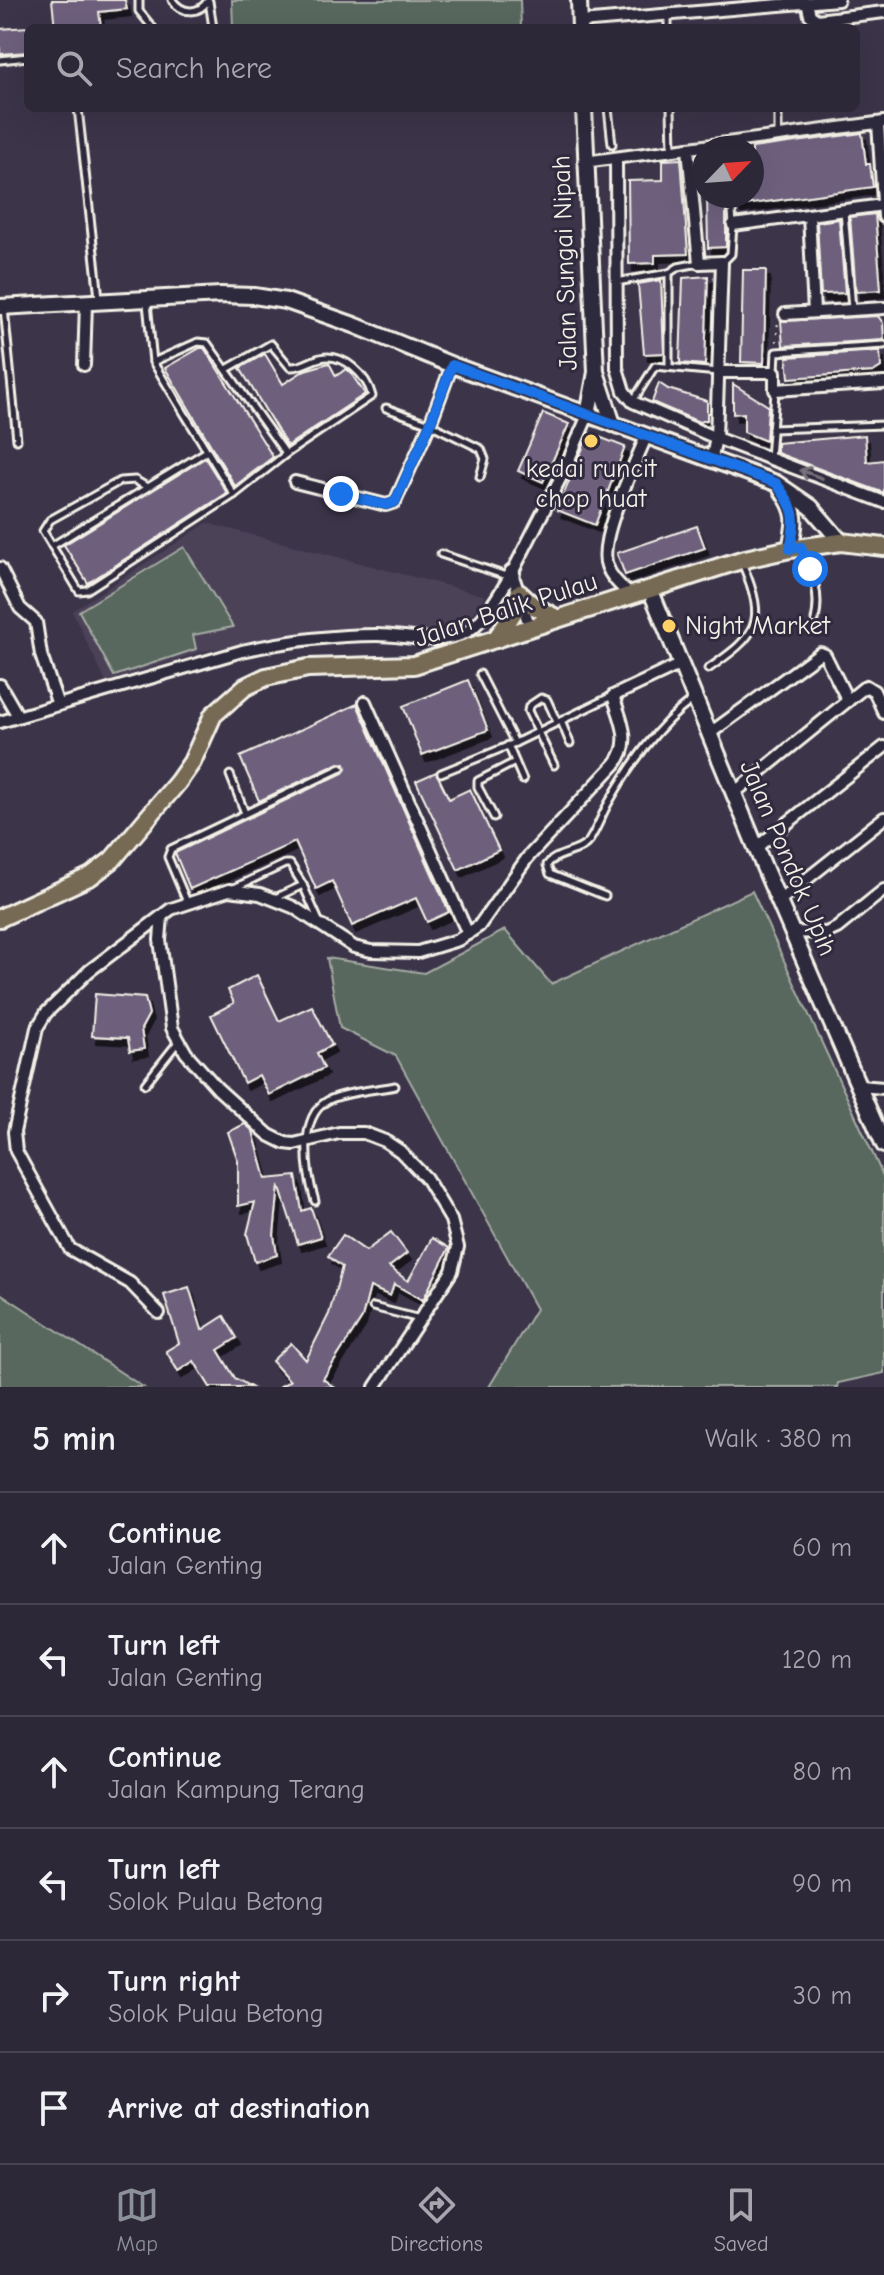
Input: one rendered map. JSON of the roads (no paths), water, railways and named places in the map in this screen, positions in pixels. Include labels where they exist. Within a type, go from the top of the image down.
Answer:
[{"type":"main road","points":[[579,0],[580,24]]},
{"type":"main road","name":"Jalan Sungai Nipah","points":[[584,112],[596,372],[588,415]]},
{"type":"main road","points":[[2,307],[146,298],[243,296],[286,301],[776,483],[811,507],[841,542]]},
{"type":"main road","points":[[596,372],[613,424]]},
{"type":"main road","points":[[776,483],[795,510],[795,548]]},
{"type":"main road","name":"Jalan Balik Pulau","points":[[0,918],[91,876],[112,860],[192,762],[213,715],[245,687],[266,677],[308,668],[414,665],[741,560],[841,542],[884,547]]},
{"type":"main road","name":"Jalan Pondok Upih","points":[[650,589],[884,1145]]},
{"type":"main road","points":[[496,639],[520,597],[556,618]]},
{"type":"street","points":[[683,0],[685,15]]},
{"type":"street","points":[[590,24],[685,15],[735,5],[838,0]]},
{"type":"street","points":[[807,3],[810,15],[817,20],[884,12]]},
{"type":"street","points":[[764,138],[881,123],[884,217]]},
{"type":"street","points":[[688,148],[699,263],[722,262],[716,438],[711,461]]},
{"type":"street","points":[[584,162],[692,148]]},
{"type":"street","points":[[616,158],[617,368],[624,391],[633,402],[716,438],[884,502]]},
{"type":"street","points":[[733,225],[883,205]]},
{"type":"street","points":[[809,215],[814,312]]},
{"type":"street","points":[[84,365],[92,302]]},
{"type":"street","points":[[785,314],[884,308]]},
{"type":"street","points":[[295,482],[386,505],[395,502],[452,365]]},
{"type":"street","points":[[718,372],[775,372],[775,390],[884,383]]},
{"type":"street","points":[[0,722],[242,651],[306,638],[378,635],[453,637],[470,630],[511,575],[563,473],[588,415]]},
{"type":"street","points":[[630,595],[607,569],[605,550],[609,529],[646,437]]},
{"type":"street","points":[[1,575],[20,608],[36,622],[41,655],[58,705]]},
{"type":"street","points":[[511,575],[530,628]]},
{"type":"street","points":[[709,734],[820,653],[825,655],[848,701]]},
{"type":"street","points":[[159,1313],[130,1283],[70,1249],[20,1160],[13,1141],[40,1021],[89,971],[162,916],[187,902],[229,890],[274,898],[354,947],[418,952],[468,934],[486,918],[528,857],[625,751],[625,737],[613,696],[681,664]]},
{"type":"street","points":[[0,685],[18,716]]},
{"type":"street","points":[[734,793],[868,686],[882,699],[884,713]]},
{"type":"street","points":[[365,702],[468,934]]},
{"type":"street","points":[[757,847],[884,747]]},
{"type":"street","points":[[779,901],[884,818]]},
{"type":"street","points":[[792,932],[826,933],[837,928],[884,890]]},
{"type":"street","points":[[162,916],[160,940],[172,1028],[178,1042],[218,1089],[269,1135],[285,1143],[339,1133],[364,1133],[385,1141],[400,1151],[426,1178],[451,1220],[458,1247],[452,1271],[375,1387]]},
{"type":"street","points":[[859,1086],[884,1088]]},
{"type":"lane","points":[[139,0],[139,11],[150,24]]},
{"type":"lane","points":[[172,0],[181,10],[189,12],[198,10],[209,0]]},
{"type":"lane","points":[[209,0],[212,24]]},
{"type":"lane","points":[[668,16],[668,24]]},
{"type":"lane","points":[[0,60],[24,57]]},
{"type":"lane","points":[[78,112],[92,302]]},
{"type":"lane","points":[[608,112],[612,144]]},
{"type":"lane","points":[[671,112],[672,150]]},
{"type":"lane","points":[[778,112],[778,135]]},
{"type":"lane","points":[[722,262],[731,254],[732,208]]},
{"type":"lane","points":[[844,210],[852,309]]},
{"type":"lane","points":[[615,282],[669,273],[678,267],[699,263]]},
{"type":"lane","points":[[669,273],[669,365]]},
{"type":"lane","points":[[146,298],[153,362],[234,495]]},
{"type":"lane","points":[[2,307],[17,440]]},
{"type":"lane","points":[[153,362],[202,341],[210,346],[286,454]]},
{"type":"lane","points":[[147,487],[135,480],[120,481],[50,520],[43,531],[79,591],[84,591],[234,495],[372,394],[358,370],[326,357],[292,367],[271,344],[227,369]]},
{"type":"lane","points":[[775,372],[776,352],[884,345]]},
{"type":"lane","points":[[633,402],[652,368],[669,365],[718,372]]},
{"type":"lane","points":[[769,459],[775,390]]},
{"type":"lane","points":[[386,408],[430,424],[481,449],[485,459],[480,477]]},
{"type":"lane","points":[[772,429],[884,425]]},
{"type":"lane","points":[[52,546],[207,451]]},
{"type":"lane","points":[[795,548],[818,592],[815,620]]},
{"type":"lane","points":[[441,554],[511,575]]},
{"type":"lane","points":[[708,669],[744,642],[753,630],[757,614],[755,597],[741,560]]},
{"type":"lane","points":[[480,674],[511,744],[523,780]]},
{"type":"lane","points":[[441,773],[613,696]]},
{"type":"lane","points":[[554,765],[528,708],[541,698],[547,700],[570,743]]},
{"type":"lane","points":[[605,896],[550,874],[547,865],[551,859],[588,842],[641,752],[670,719],[694,698]]},
{"type":"lane","points":[[494,817],[478,787],[478,781],[515,762]]},
{"type":"lane","points":[[187,902],[168,857],[171,849],[341,768]]},
{"type":"lane","points":[[230,775],[245,813]]},
{"type":"lane","points":[[229,890],[288,863],[293,866],[303,885],[322,928]]},
{"type":"lane","points":[[274,898],[303,885]]},
{"type":"lane","points":[[145,1084],[178,1042]]},
{"type":"lane","points":[[315,1201],[306,1161],[314,1114],[325,1102],[395,1086]]},
{"type":"lane","points":[[373,1307],[421,1319]]},
{"type":"place","name":"kedai runcit chop huat","points":[[591,441]]},
{"type":"place","name":"Night Market","points":[[669,626]]}]
